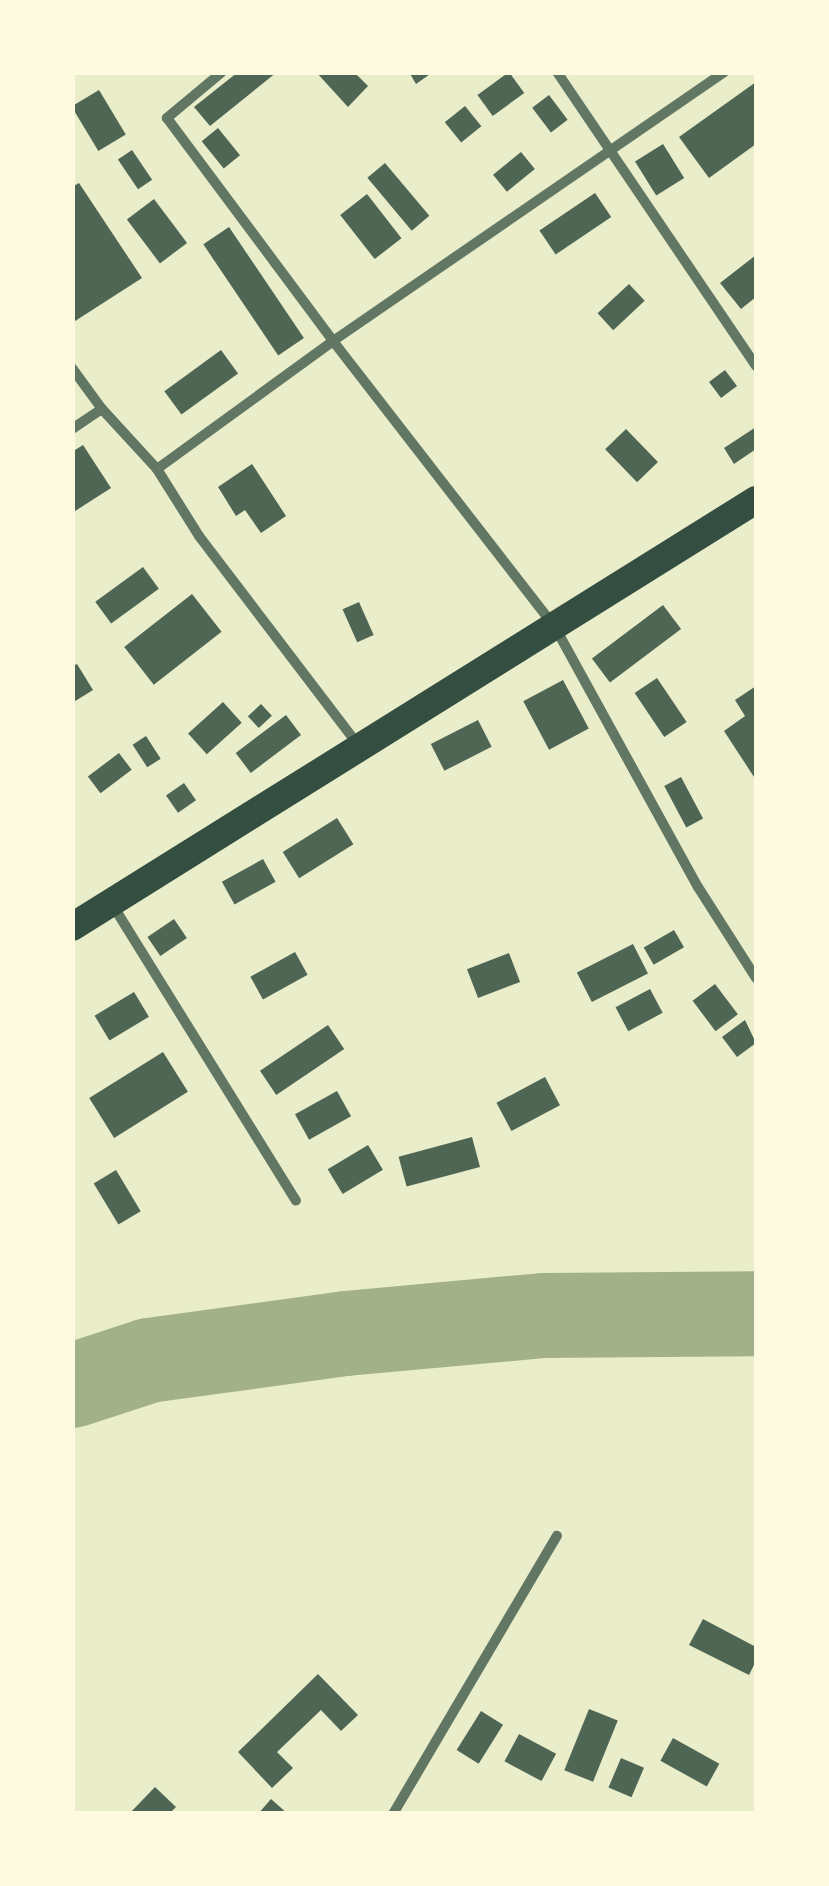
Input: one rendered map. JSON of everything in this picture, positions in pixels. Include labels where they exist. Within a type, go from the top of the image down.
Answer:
[{"type":"highway","points":[[72,927],[556,629],[756,500]]},
{"type":"street","points":[[222,72],[168,118],[332,341],[556,629],[698,888],[756,978]]},
{"type":"street","points":[[558,72],[756,366]]},
{"type":"street","points":[[157,469],[332,341],[725,72]]},
{"type":"street","points":[[72,368],[102,409],[157,469],[199,536],[361,750]]},
{"type":"street","points":[[72,429],[102,409]]},
{"type":"street","points":[[111,903],[296,1201]]},
{"type":"street","points":[[393,1814],[557,1536]]},
{"type":"building","points":[[238,72],[277,72],[210,126],[194,107]]},
{"type":"building","points":[[316,72],[354,72],[368,86],[348,107]]},
{"type":"building","points":[[409,72],[433,72],[416,84]]},
{"type":"building","points":[[509,72],[524,93],[493,116],[477,95]]},
{"type":"building","points":[[756,82],[756,144],[709,178],[679,137]]},
{"type":"building","points":[[99,90],[126,135],[98,151],[72,106]]},
{"type":"building","points":[[549,95],[568,120],[551,132],[532,108]]},
{"type":"building","points":[[465,106],[481,126],[461,143],[445,122]]},
{"type":"building","points":[[218,128],[240,155],[224,168],[202,141]]},
{"type":"building","points":[[663,144],[684,178],[656,195],[635,161]]},
{"type":"building","points":[[132,150],[152,180],[138,189],[118,160]]},
{"type":"building","points":[[521,152],[535,169],[507,192],[493,175]]},
{"type":"building","points":[[385,163],[429,216],[412,231],[367,178]]},
{"type":"building","points":[[79,183],[142,278],[72,323],[72,187]]},
{"type":"building","points":[[595,193],[611,217],[556,255],[539,230]]},
{"type":"building","points":[[367,194],[401,238],[375,259],[340,215]]},
{"type":"building","points":[[154,199],[187,243],[160,263],[127,219]]},
{"type":"building","points":[[229,227],[304,338],[278,355],[203,244]]},
{"type":"building","points":[[756,255],[756,297],[741,309],[720,283]]},
{"type":"building","points":[[629,284],[645,301],[613,330],[598,313]]},
{"type":"building","points":[[221,350],[238,373],[181,415],[164,391]]},
{"type":"building","points":[[725,370],[737,386],[721,398],[709,382]]},
{"type":"building","points":[[756,427],[756,449],[734,464],[724,448]]},
{"type":"building","points":[[626,429],[658,462],[637,482],[605,449]]},
{"type":"building","points":[[83,445],[111,488],[72,513],[72,452]]},
{"type":"building","points":[[252,464],[286,516],[261,533],[245,510],[236,516],[218,487]]},
{"type":"building","points":[[143,567],[159,589],[111,624],[95,602]]},
{"type":"building","points":[[192,594],[222,632],[154,685],[124,647]]},
{"type":"building","points":[[359,602],[374,635],[357,642],[343,609]]},
{"type":"building","points":[[663,605],[681,629],[610,683],[592,659]]},
{"type":"building","points":[[77,664],[93,690],[72,703],[72,667]]},
{"type":"building","points":[[657,678],[687,722],[664,737],[635,693]]},
{"type":"building","points":[[563,680],[589,729],[549,750],[523,701]]},
{"type":"building","points":[[756,686],[756,780],[724,731],[745,716],[735,700]]},
{"type":"building","points":[[223,702],[242,723],[207,754],[188,733]]},
{"type":"building","points":[[261,704],[272,716],[259,728],[248,716]]},
{"type":"building","points":[[286,715],[301,735],[251,773],[236,753]]},
{"type":"building","points":[[478,720],[492,747],[444,771],[431,744]]},
{"type":"building","points":[[146,736],[161,759],[147,767],[133,745]]},
{"type":"building","points":[[119,753],[132,770],[100,793],[88,776]]},
{"type":"building","points":[[681,777],[703,818],[686,827],[664,786]]},
{"type":"building","points":[[184,783],[196,800],[178,813],[166,796]]},
{"type":"building","points":[[337,818],[353,844],[299,878],[283,852]]},
{"type":"building","points":[[263,859],[276,882],[234,905],[222,882]]},
{"type":"building","points":[[174,919],[187,938],[160,956],[147,937]]},
{"type":"building","points":[[674,930],[684,947],[654,965],[644,948]]},
{"type":"building","points":[[633,944],[648,973],[592,1002],[577,973]]},
{"type":"building","points":[[295,952],[308,975],[263,999],[250,977]]},
{"type":"building","points":[[509,953],[520,982],[478,998],[467,969]]},
{"type":"building","points":[[715,984],[738,1014],[716,1031],[693,1001]]},
{"type":"building","points":[[650,989],[663,1013],[628,1031],[616,1007]]},
{"type":"building","points":[[134,992],[149,1017],[110,1041],[95,1016]]},
{"type":"building","points":[[745,1020],[756,1043],[737,1057],[722,1037]]},
{"type":"building","points":[[328,1025],[344,1049],[276,1095],[260,1071]]},
{"type":"building","points":[[163,1052],[188,1092],[114,1138],[89,1098]]},
{"type":"building","points":[[545,1077],[560,1105],[511,1131],[496,1103]]},
{"type":"building","points":[[337,1091],[351,1116],[309,1140],[295,1114]]},
{"type":"building","points":[[472,1137],[480,1167],[407,1187],[399,1157]]},
{"type":"building","points":[[368,1145],[383,1170],[343,1194],[328,1169]]},
{"type":"building","points":[[116,1170],[141,1211],[118,1225],[94,1183]]},
{"type":"building","points":[[703,1619],[756,1647],[756,1661],[749,1675],[689,1645]]},
{"type":"building","points":[[318,1674],[358,1715],[341,1731],[321,1710],[277,1752],[293,1768],[272,1788],[238,1752]]},
{"type":"building","points":[[589,1709],[618,1721],[593,1782],[564,1770]]},
{"type":"building","points":[[481,1711],[503,1725],[479,1764],[457,1750]]},
{"type":"building","points":[[519,1734],[556,1754],[542,1781],[504,1761]]},
{"type":"building","points":[[673,1738],[719,1764],[707,1786],[660,1761]]},
{"type":"building","points":[[621,1758],[644,1768],[632,1797],[608,1787]]},
{"type":"building","points":[[155,1787],[176,1807],[169,1814],[129,1814]]},
{"type":"building","points":[[271,1799],[288,1814],[258,1814]]},
{"type":"waterway","points":[[72,1385],[148,1360],[345,1333],[543,1315],[756,1313]]}]
